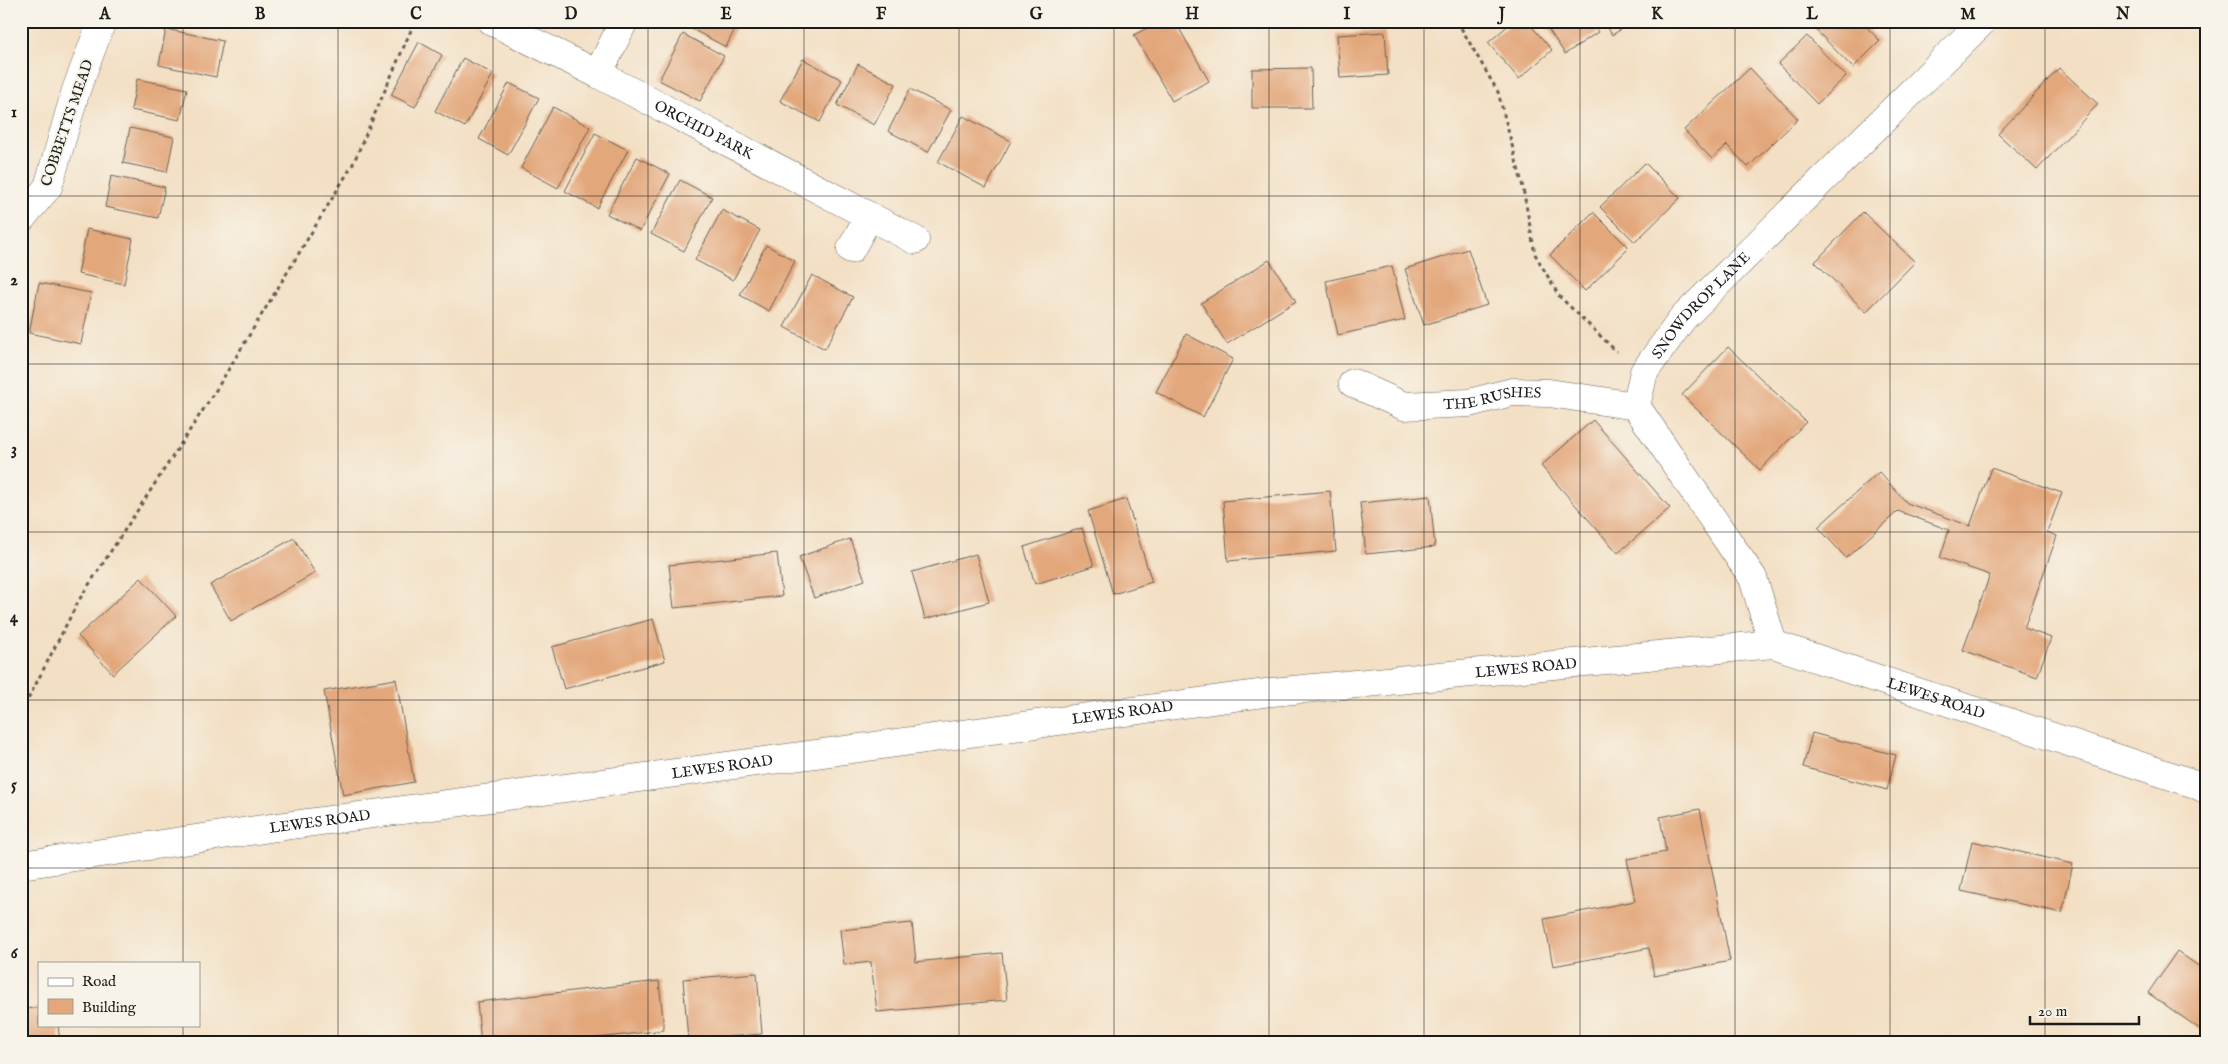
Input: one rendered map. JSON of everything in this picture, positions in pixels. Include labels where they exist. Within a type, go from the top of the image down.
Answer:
[{"type":"main road","name":"COBBETTS MEAD","points":[[21,219],[48,187],[76,90],[102,21]]},
{"type":"main road","name":"ORCHID PARK","points":[[491,21],[598,74],[915,240]]},
{"type":"main road","points":[[598,74],[624,21]]},
{"type":"main road","name":"SNOWDROP LANE","points":[[1636,406],[1644,372],[1683,318],[1983,21]]},
{"type":"main road","points":[[851,249],[869,216]]},
{"type":"main road","name":"THE RUSHES","points":[[1353,383],[1404,406],[1469,403],[1512,392],[1549,393],[1636,406]]},
{"type":"main road","points":[[1636,406],[1752,578],[1773,644]]},
{"type":"main road","name":"LEWES ROAD","points":[[21,866],[270,828],[1272,692],[1773,644],[2194,784],[2207,790]]},
{"type":"path","points":[[21,713],[79,600],[216,390],[353,164],[415,21]]},
{"type":"path","points":[[1457,21],[1498,92],[1522,182],[1535,254],[1559,296],[1626,360],[1644,372]]},
{"type":"building","points":[[206,21],[227,21],[226,26]]},
{"type":"building","points":[[689,21],[739,21],[726,47],[686,26]]},
{"type":"building","points":[[1160,21],[1175,21],[1209,81],[1172,101],[1134,35]]},
{"type":"building","points":[[1513,21],[1527,21],[1552,50],[1519,79],[1488,43]]},
{"type":"building","points":[[1543,21],[1590,21],[1598,32],[1565,54]]},
{"type":"building","points":[[1604,21],[1635,21],[1612,35]]},
{"type":"building","points":[[1820,21],[1861,21],[1880,41],[1853,68],[1813,27]]},
{"type":"building","points":[[166,29],[223,41],[216,77],[159,65]]},
{"type":"building","points":[[1385,32],[1388,75],[1340,78],[1337,35]]},
{"type":"building","points":[[683,34],[724,56],[700,101],[659,80]]},
{"type":"building","points":[[1807,36],[1846,76],[1817,104],[1778,64]]},
{"type":"building","points":[[419,42],[442,55],[415,107],[391,95]]},
{"type":"building","points":[[463,58],[493,74],[465,127],[435,111]]},
{"type":"building","points":[[803,59],[842,80],[820,122],[780,101]]},
{"type":"building","points":[[858,64],[896,84],[874,125],[837,105]]},
{"type":"building","points":[[1311,68],[1312,108],[1252,108],[1252,69]]},
{"type":"building","points":[[1750,68],[1798,119],[1748,167],[1727,145],[1712,159],[1684,130]]},
{"type":"building","points":[[2059,68],[2098,104],[2037,170],[1998,134]]},
{"type":"building","points":[[137,79],[187,89],[180,120],[131,110]]},
{"type":"building","points":[[509,83],[539,98],[508,155],[479,139]]},
{"type":"building","points":[[910,89],[951,110],[928,152],[888,131]]},
{"type":"building","points":[[553,107],[590,127],[558,188],[521,168]]},
{"type":"building","points":[[963,116],[1011,141],[986,188],[938,162]]},
{"type":"building","points":[[130,128],[174,137],[167,172],[123,163]]},
{"type":"building","points":[[595,133],[628,150],[597,208],[565,191]]},
{"type":"building","points":[[637,157],[670,174],[640,231],[607,214]]},
{"type":"building","points":[[1645,163],[1680,198],[1635,242],[1600,207]]},
{"type":"building","points":[[111,176],[165,187],[158,218],[105,207]]},
{"type":"building","points":[[680,180],[712,197],[684,251],[651,234]]},
{"type":"building","points":[[722,210],[760,230],[733,280],[695,260]]},
{"type":"building","points":[[1593,212],[1629,248],[1585,291],[1550,255]]},
{"type":"building","points":[[1863,212],[1915,262],[1866,312],[1815,262]]},
{"type":"building","points":[[87,229],[133,239],[124,284],[78,274]]},
{"type":"building","points":[[766,245],[795,261],[769,311],[740,295]]},
{"type":"building","points":[[1468,249],[1487,305],[1424,325],[1405,269]]},
{"type":"building","points":[[1269,260],[1296,301],[1227,344],[1201,303]]},
{"type":"building","points":[[1392,266],[1405,320],[1338,335],[1326,281]]},
{"type":"building","points":[[812,275],[853,297],[825,349],[784,327]]},
{"type":"building","points":[[39,283],[91,293],[81,344],[29,333]]},
{"type":"building","points":[[1186,334],[1233,359],[1203,417],[1156,392]]},
{"type":"building","points":[[1728,347],[1806,422],[1760,470],[1682,395]]},
{"type":"building","points":[[1593,420],[1670,508],[1618,553],[1541,466]]},
{"type":"building","points":[[1991,468],[2062,493],[2047,532],[2057,536],[2024,628],[2051,638],[2037,677],[1963,650],[1990,575],[1940,558],[1949,530],[1898,511],[1846,558],[1818,527],[1879,472],[1907,503],[1970,526]]},
{"type":"building","points":[[1330,491],[1336,551],[1228,561],[1223,501]]},
{"type":"building","points":[[1430,496],[1435,547],[1366,554],[1360,503]]},
{"type":"building","points":[[1126,499],[1152,582],[1113,594],[1088,511]]},
{"type":"building","points":[[1082,528],[1094,566],[1035,584],[1024,547]]},
{"type":"building","points":[[294,538],[315,573],[231,621],[210,585]]},
{"type":"building","points":[[850,539],[865,580],[814,598],[799,557]]},
{"type":"building","points":[[777,553],[782,596],[674,608],[669,565]]},
{"type":"building","points":[[976,554],[989,602],[925,619],[912,572]]},
{"type":"building","points":[[141,578],[176,616],[113,674],[78,636]]},
{"type":"building","points":[[653,619],[665,661],[564,689],[552,647]]},
{"type":"building","points":[[396,679],[414,782],[343,795],[324,691]]},
{"type":"building","points":[[1812,733],[1896,755],[1887,790],[1803,767]]},
{"type":"building","points":[[1700,809],[1730,961],[1654,976],[1649,948],[1553,966],[1544,919],[1635,901],[1627,859],[1666,852],[1660,817]]},
{"type":"building","points":[[1972,841],[2073,864],[2062,913],[1961,891]]},
{"type":"building","points":[[912,923],[916,962],[1002,953],[1007,1000],[877,1012],[871,962],[844,965],[840,930]]},
{"type":"building","points":[[2177,951],[2207,972],[2207,1034],[2148,993]]},
{"type":"building","points":[[757,973],[762,1034],[688,1040],[683,979]]},
{"type":"building","points":[[659,981],[664,1030],[556,1043],[481,1043],[477,1002]]},
{"type":"building","points":[[38,1007],[38,1026],[58,1026],[60,1043],[35,1043],[35,1039],[21,1041],[21,1010]]}]
